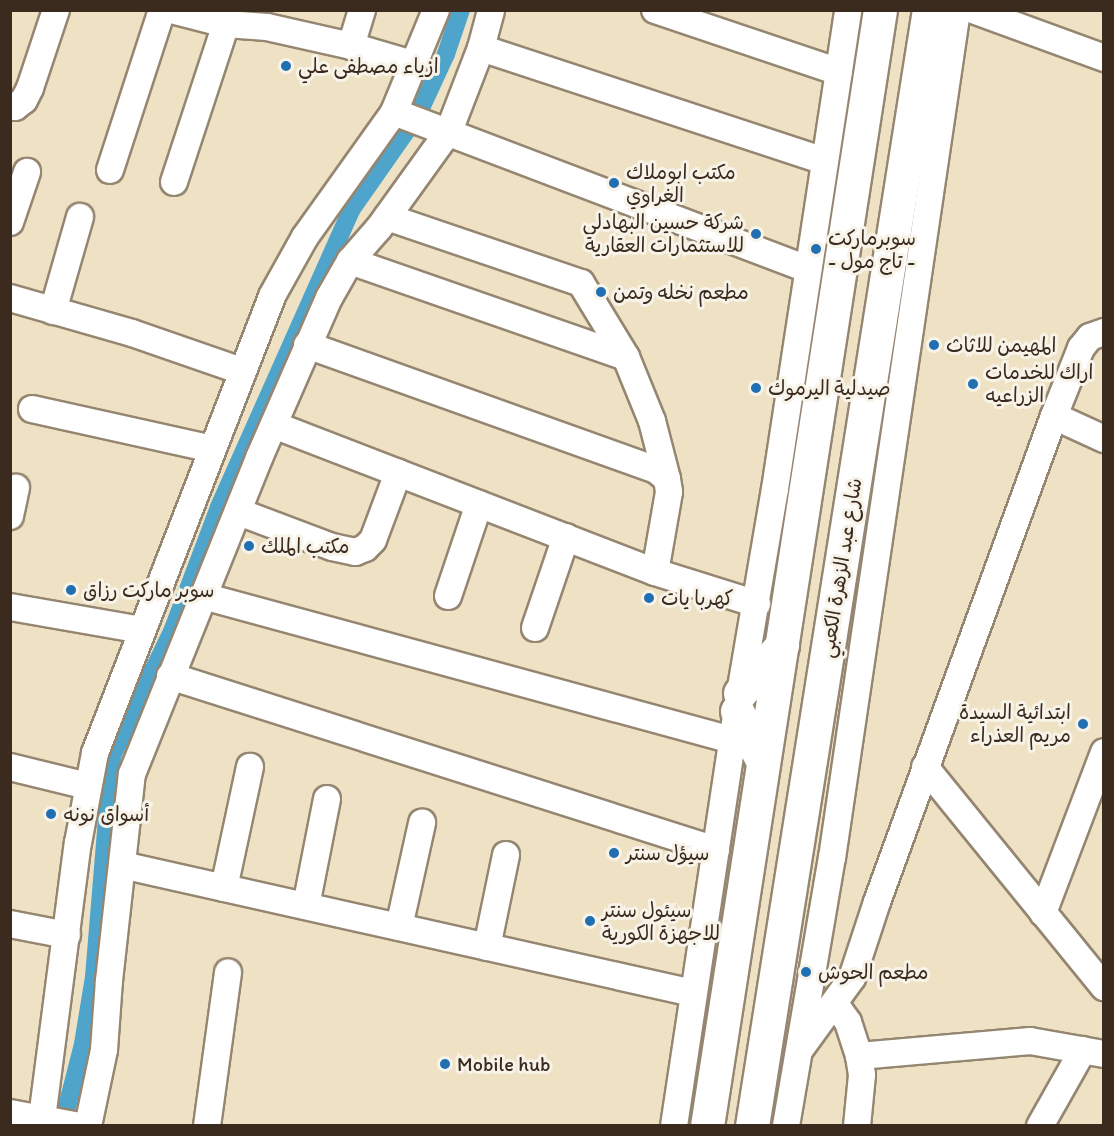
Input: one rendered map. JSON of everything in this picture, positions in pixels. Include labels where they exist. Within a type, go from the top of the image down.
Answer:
[{"type":"main road","points":[[707,1125],[880,10]]},
{"type":"main road","name":"شارع عبد الزهرة الكعبي","points":[[752,1125],[929,10]]},
{"type":"main road","points":[[858,150],[864,157],[881,163],[899,160],[907,155]]},
{"type":"main road","points":[[845,233],[863,229],[872,231],[881,236],[891,251]]},
{"type":"main road","points":[[763,762],[736,715],[782,645]]},
{"type":"street","points":[[10,107],[15,107],[24,100],[30,88],[56,10]]},
{"type":"street","points":[[351,46],[362,10]]},
{"type":"street","points":[[42,1123],[88,786],[95,753],[272,296],[300,247],[394,112],[436,10]]},
{"type":"street","points":[[88,1125],[104,1050],[132,774],[202,596],[307,345],[350,261],[387,217],[449,131],[481,48],[491,10]]},
{"type":"street","points":[[655,10],[839,72]]},
{"type":"street","points":[[674,1125],[736,715],[757,604],[849,10]]},
{"type":"street","points":[[786,1125],[832,858],[957,10]]},
{"type":"street","points":[[973,10],[1104,58]]},
{"type":"street","points":[[110,170],[174,11],[226,24],[270,19],[412,64]]},
{"type":"street","points":[[174,182],[226,24]]},
{"type":"street","points":[[481,48],[825,160]]},
{"type":"street","points":[[394,112],[808,269]]},
{"type":"street","points":[[10,222],[27,172]]},
{"type":"street","points":[[53,311],[80,217]]},
{"type":"street","points":[[387,217],[581,283],[626,357],[652,421],[667,479],[669,492],[655,572]]},
{"type":"street","points":[[350,261],[626,357]]},
{"type":"street","points":[[10,298],[132,333],[242,371]]},
{"type":"street","points":[[799,1051],[852,978],[925,767],[1054,416],[1081,348],[1090,337],[1104,332]]},
{"type":"street","points":[[307,345],[656,470],[667,479]]},
{"type":"street","points":[[32,409],[213,449]]},
{"type":"street","points":[[1054,416],[1104,439]]},
{"type":"street","points":[[274,425],[655,572],[757,604]]},
{"type":"street","points":[[239,512],[332,547],[355,552],[365,548],[373,540],[398,473]]},
{"type":"street","points":[[10,516],[16,488]]},
{"type":"street","points":[[448,596],[479,504]]},
{"type":"street","points":[[535,628],[566,537]]},
{"type":"street","points":[[202,596],[736,715]]},
{"type":"street","points":[[10,607],[142,630]]},
{"type":"street","points":[[170,676],[716,850]]},
{"type":"street","points":[[1043,913],[1096,795],[1104,752]]},
{"type":"street","points":[[10,767],[88,786]]},
{"type":"street","points":[[224,888],[250,767]]},
{"type":"street","points":[[925,767],[1104,987]]},
{"type":"street","points":[[306,906],[327,799]]},
{"type":"street","points":[[399,927],[422,823]]},
{"type":"street","points":[[487,947],[506,855]]},
{"type":"street","points":[[122,865],[693,993]]},
{"type":"street","points":[[10,924],[67,935]]},
{"type":"street","points":[[207,1125],[228,972]]},
{"type":"street","points":[[835,1004],[848,1022],[859,1056],[862,1075],[858,1125]]},
{"type":"street","points":[[859,1056],[1030,1041],[1093,1052],[1041,1125]]},
{"type":"street","points":[[10,1113],[42,1123],[80,1125]]},
{"type":"waterway","points":[[422,106],[446,54],[461,10]]},
{"type":"waterway","points":[[62,1126],[83,1044],[94,977],[112,756],[173,629],[219,507],[351,210],[407,130]]},
{"type":"place","name":"ازياء مصطفى علي","points":[[286,66]]},
{"type":"place","name":"مكتب ابوملاك الغراوي","points":[[614,183]]},
{"type":"place","name":"شركة حسين البهادلي للاستثمارات العقارية","points":[[756,234]]},
{"type":"place","name":"سوبرماركت - تاج مول -","points":[[816,249]]},
{"type":"place","name":"مطعم نخله وتمن","points":[[601,292]]},
{"type":"place","name":"المهيمن للاثاث","points":[[934,345]]},
{"type":"place","name":"اراك للخدمات الزراعيه","points":[[973,384]]},
{"type":"place","name":"صيدلية اليرموك","points":[[756,388]]},
{"type":"place","name":"مكتب الملك","points":[[249,546]]},
{"type":"place","name":"سوبر ماركت رزاق","points":[[71,590]]},
{"type":"place","name":"كهربا يات","points":[[649,598]]},
{"type":"place","name":"ابتدائية السيدة مريم العذراء","points":[[1083,724]]},
{"type":"place","name":"أسواق نونه","points":[[51,814]]},
{"type":"place","name":"سيؤل سنتر","points":[[614,853]]},
{"type":"place","name":"سيئول سنتر للاجهزة الكورية","points":[[590,921]]},
{"type":"place","name":"مطعم الحوش","points":[[806,972]]},
{"type":"place","name":"Mobile hub","points":[[445,1064]]}]
